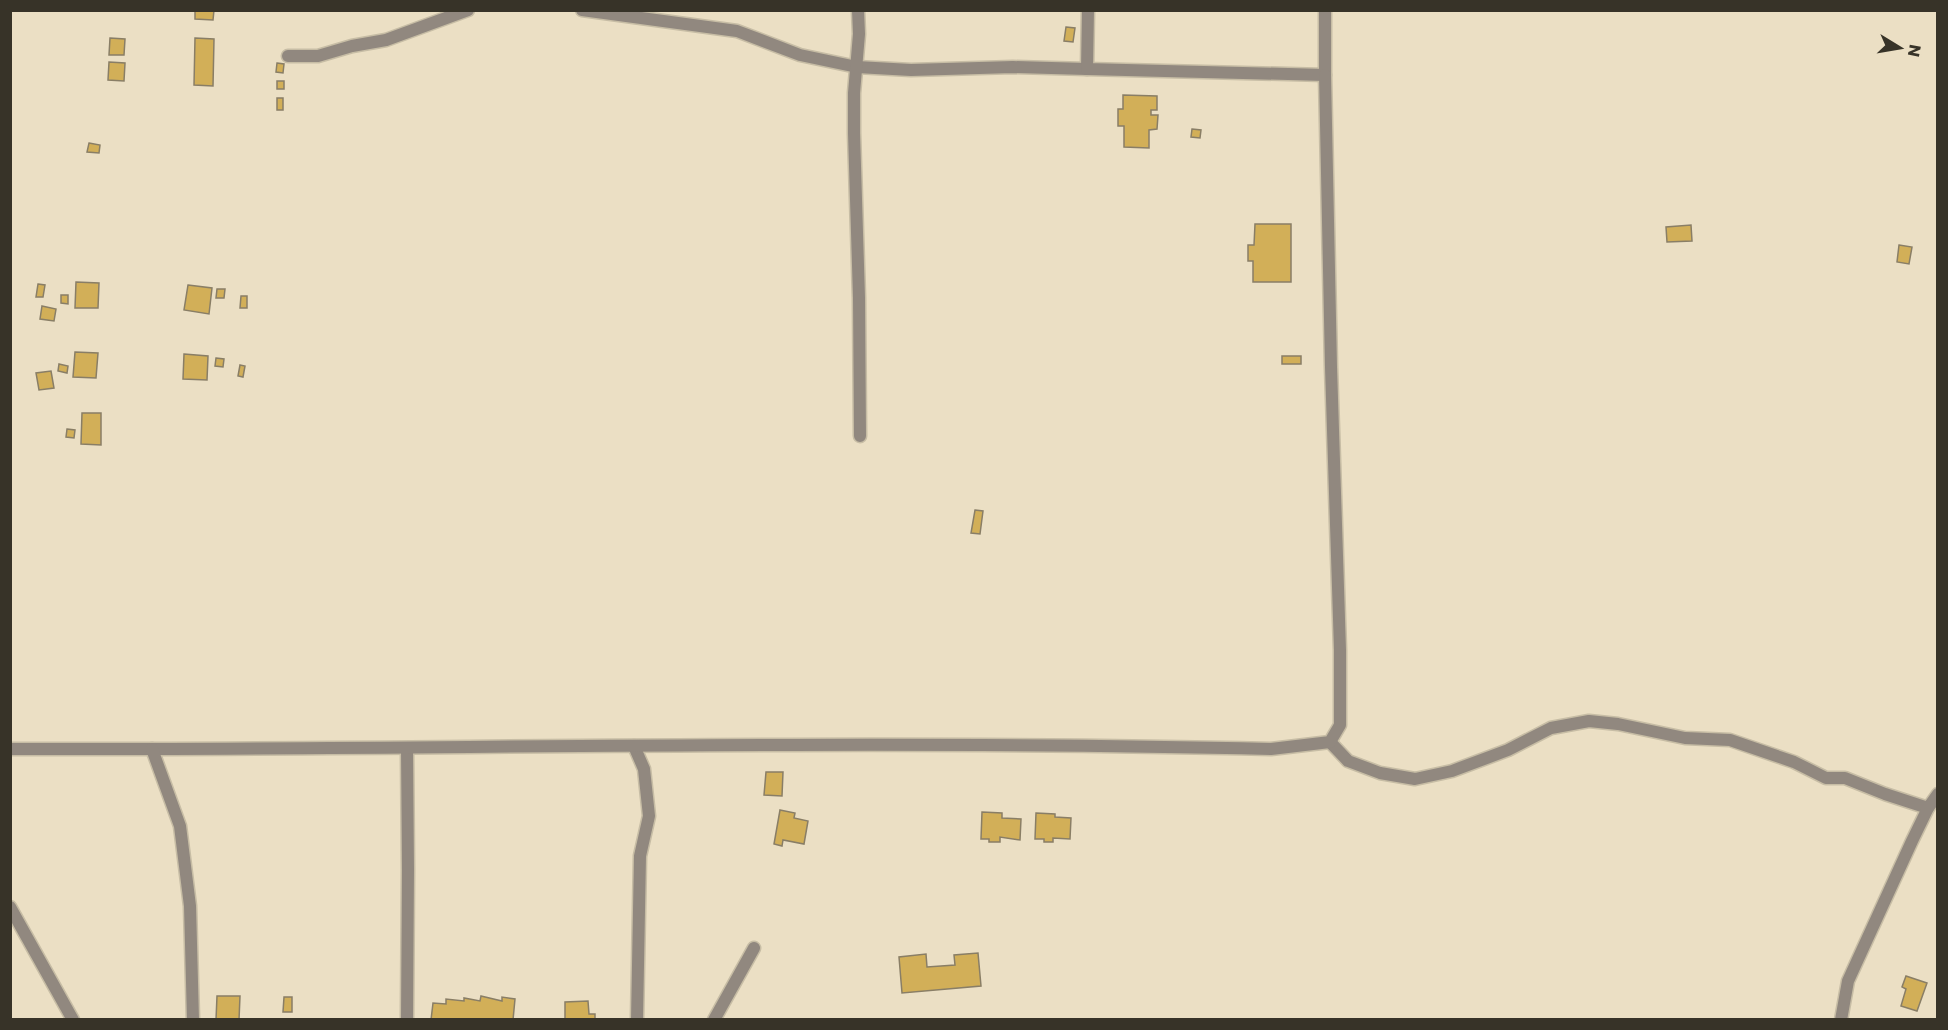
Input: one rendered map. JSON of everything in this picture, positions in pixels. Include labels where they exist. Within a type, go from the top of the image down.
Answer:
[{"type":"street","points":[[288,56],[318,56],[352,46],[386,40],[468,10]]},
{"type":"street","points":[[582,10],[737,31],[800,55],[857,67],[911,70],[1014,67],[1325,75]]},
{"type":"street","points":[[858,10],[854,155],[859,298],[860,436]]},
{"type":"street","points":[[1087,69],[1088,10]]},
{"type":"street","points":[[1325,10],[1340,671],[1340,725],[1330,742]]},
{"type":"street","points":[[1330,742],[1348,761],[1380,773],[1415,779],[1452,771],[1508,750],[1551,728],[1589,721],[1608,723],[1685,738],[1730,740],[1794,762],[1826,778],[1845,778],[1928,808]]},
{"type":"street","points":[[10,749],[836,744],[1271,749],[1330,742]]},
{"type":"street","points":[[634,746],[644,769],[649,816],[640,856],[637,1020]]},
{"type":"street","points":[[407,748],[407,1020]]},
{"type":"street","points":[[152,749],[180,826],[190,906],[193,1020]]},
{"type":"street","points":[[1841,1020],[1848,981],[1928,808],[1938,794]]},
{"type":"street","points":[[10,908],[73,1020]]},
{"type":"street","points":[[714,1020],[754,948]]},
{"type":"building","points":[[195,10],[214,10],[213,20],[195,19]]},
{"type":"building","points":[[1066,27],[1075,28],[1073,42],[1064,41]]},
{"type":"building","points":[[110,38],[125,39],[124,55],[109,55]]},
{"type":"building","points":[[195,38],[214,39],[213,86],[194,85]]},
{"type":"building","points":[[109,62],[125,63],[124,81],[108,80]]},
{"type":"building","points":[[277,63],[284,64],[283,73],[276,72]]},
{"type":"building","points":[[277,81],[284,81],[284,89],[277,89]]},
{"type":"building","points":[[1123,95],[1157,96],[1157,110],[1151,110],[1151,115],[1158,115],[1157,129],[1149,130],[1149,148],[1124,147],[1124,126],[1118,126],[1118,109],[1123,109]]},
{"type":"building","points":[[277,98],[283,98],[283,110],[277,110]]},
{"type":"building","points":[[1192,129],[1201,130],[1200,138],[1191,137]]},
{"type":"building","points":[[89,143],[100,145],[99,153],[87,152]]},
{"type":"building","points":[[1255,224],[1291,224],[1291,282],[1253,282],[1253,261],[1248,261],[1248,245],[1254,245]]},
{"type":"building","points":[[1691,225],[1692,241],[1667,242],[1666,227]]},
{"type":"building","points":[[1899,245],[1912,247],[1909,264],[1897,262]]},
{"type":"building","points":[[76,282],[99,283],[98,308],[75,308]]},
{"type":"building","points":[[38,284],[45,285],[43,297],[36,297]]},
{"type":"building","points":[[188,285],[212,288],[209,314],[184,310]]},
{"type":"building","points":[[217,289],[225,289],[224,298],[216,298]]},
{"type":"building","points":[[61,295],[68,295],[68,304],[61,303]]},
{"type":"building","points":[[241,296],[247,296],[247,308],[240,308]]},
{"type":"building","points":[[42,306],[56,309],[54,321],[40,319]]},
{"type":"building","points":[[75,352],[98,353],[96,378],[73,377]]},
{"type":"building","points":[[184,354],[208,356],[207,380],[183,379]]},
{"type":"building","points":[[1282,356],[1301,356],[1301,364],[1282,364]]},
{"type":"building","points":[[216,358],[224,359],[223,367],[215,366]]},
{"type":"building","points":[[59,364],[68,366],[67,373],[58,371]]},
{"type":"building","points":[[240,365],[245,366],[243,377],[238,376]]},
{"type":"building","points":[[51,371],[54,388],[39,390],[36,373]]},
{"type":"building","points":[[82,413],[101,413],[101,445],[81,444]]},
{"type":"building","points":[[67,429],[75,430],[74,438],[66,437]]},
{"type":"building","points":[[975,510],[983,511],[980,534],[971,533]]},
{"type":"building","points":[[766,772],[783,772],[782,796],[764,795]]},
{"type":"building","points":[[780,810],[795,813],[794,818],[808,821],[804,844],[783,840],[782,846],[774,844]]},
{"type":"building","points":[[982,812],[1002,813],[1002,818],[1021,819],[1020,840],[1000,837],[1000,842],[989,842],[989,839],[981,839]]},
{"type":"building","points":[[1036,813],[1071,818],[1070,839],[1053,838],[1053,842],[1044,842],[1044,839],[1035,839]]},
{"type":"building","points":[[978,953],[981,986],[902,993],[899,957],[926,954],[927,967],[955,965],[954,955]]},
{"type":"building","points":[[1906,976],[1927,983],[1917,1011],[1901,1006],[1906,989],[1902,987]]},
{"type":"building","points":[[217,996],[240,996],[239,1020],[216,1020]]},
{"type":"building","points":[[481,996],[502,1001],[502,997],[515,999],[513,1020],[431,1020],[433,1003],[446,1004],[446,999],[464,1001],[464,998],[480,1001]]},
{"type":"building","points":[[284,997],[292,997],[292,1012],[283,1012]]},
{"type":"building","points":[[588,1001],[589,1014],[595,1014],[595,1020],[565,1020],[565,1002]]}]
